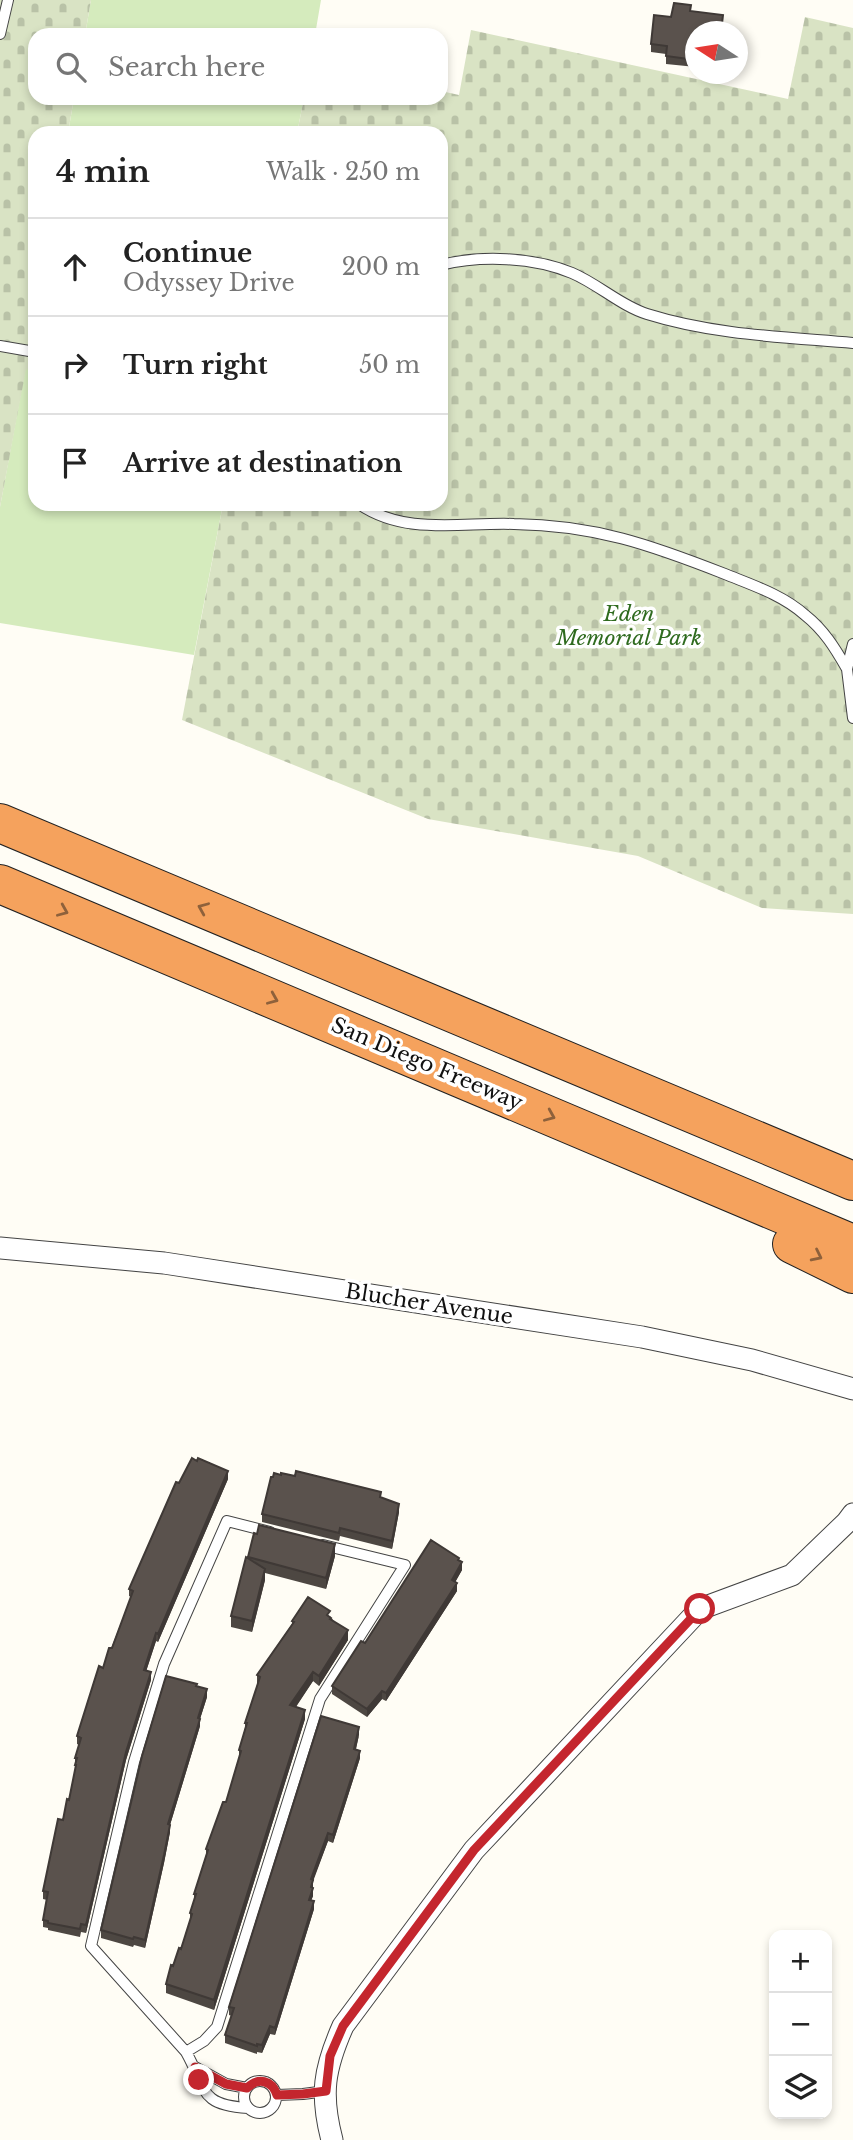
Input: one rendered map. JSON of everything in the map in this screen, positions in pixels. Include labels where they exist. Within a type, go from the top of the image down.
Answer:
[{"type":"highway","points":[[0,823],[853,1181]]},
{"type":"highway","points":[[0,852],[853,1206]]},
{"type":"highway","name":"San Diego Freeway","points":[[0,884],[853,1244]]},
{"type":"highway","points":[[722,1189],[775,1236],[853,1274]]},
{"type":"street","name":"Blucher Avenue","points":[[0,1248],[164,1263],[642,1337],[752,1360],[853,1389]]},
{"type":"street","points":[[332,2140],[326,2114],[326,2091],[330,2056],[343,2026],[474,1850],[700,1609],[792,1575],[853,1514]]},
{"type":"lane","points":[[0,34],[8,0]]},
{"type":"lane","points":[[448,263],[461,260],[497,260],[540,264],[572,273],[644,313],[710,330],[853,344]]},
{"type":"lane","points":[[0,346],[28,351]]},
{"type":"lane","points":[[372,511],[407,524],[427,526],[512,523],[593,531],[682,556],[769,592],[804,614],[830,639],[847,669]]},
{"type":"lane","points":[[853,644],[847,669],[853,718]]},
{"type":"lane","points":[[248,2108],[244,2099],[251,2084],[262,2081],[272,2086],[277,2095],[275,2105],[267,2112],[257,2113],[248,2108],[227,2107],[217,2103],[205,2092],[186,2052],[91,1947],[134,1762],[164,1664],[227,1521],[287,1536]]},
{"type":"lane","points":[[186,2052],[217,2027],[320,1699],[405,1565],[312,1542]]},
{"type":"lane","points":[[195,2067],[226,2084],[247,2088]]},
{"type":"lane","points":[[277,2095],[326,2091]]},
{"type":"green space","points":[[0,0],[91,0],[86,28],[28,28],[28,105],[73,105],[69,126],[28,126],[28,370],[26,369],[0,507]]},
{"type":"green space","points":[[91,0],[321,0],[316,28],[86,28]]},
{"type":"green space","name":"Eden Memorial Park","points":[[805,17],[853,28],[853,914],[762,908],[638,856],[428,819],[182,720],[222,511],[448,511],[448,126],[298,126],[303,105],[448,105],[448,93],[459,95],[471,30],[685,77],[685,84],[719,84],[788,99]]},
{"type":"green space","points":[[73,105],[303,105],[298,126],[69,126]]},
{"type":"green space","points":[[28,354],[28,511],[222,511],[194,655],[0,623],[0,507]]},
{"type":"building","points":[[674,3],[691,5],[690,11],[723,15],[722,21],[685,21],[685,59],[666,56],[667,46],[651,44],[654,15],[671,17]]},
{"type":"building","points":[[192,1458],[228,1471],[158,1634],[156,1633],[144,1670],[151,1672],[126,1752],[86,1925],[81,1924],[80,1929],[48,1923],[43,1920],[48,1892],[43,1891],[58,1819],[63,1820],[67,1799],[69,1800],[81,1738],[77,1736],[99,1666],[103,1668],[133,1591],[129,1589],[176,1482],[179,1483]]},
{"type":"building","points":[[296,1471],[381,1492],[380,1497],[399,1504],[392,1541],[340,1528],[339,1533],[262,1514],[274,1473],[295,1476]]},
{"type":"building","points":[[259,1525],[335,1544],[326,1578],[248,1557],[254,1533],[257,1534]]},
{"type":"building","points":[[431,1540],[462,1562],[452,1580],[457,1583],[386,1693],[382,1691],[367,1709],[332,1686],[361,1641],[365,1643]]},
{"type":"building","points":[[246,1557],[265,1569],[252,1621],[231,1616]]},
{"type":"building","points":[[308,1597],[330,1611],[327,1615],[330,1619],[348,1630],[319,1676],[313,1672],[290,1705],[305,1710],[214,2000],[166,1984],[192,1914],[194,1894],[208,1850],[206,1849],[223,1802],[226,1802],[241,1751],[239,1750],[245,1723],[260,1677],[257,1675]]},
{"type":"building","points":[[166,1676],[207,1689],[168,1824],[170,1825],[145,1940],[133,1939],[101,1930],[142,1756]]},
{"type":"building","points":[[321,1716],[359,1727],[354,1749],[360,1751],[333,1835],[328,1833],[311,1879],[313,1888],[309,1900],[314,1901],[275,2028],[270,2026],[262,2045],[257,2046],[225,2035],[234,2008],[229,2007]]},
{"type":"route","points":[[199,2080],[195,2067],[226,2084],[247,2088],[256,2081],[267,2082],[277,2095],[326,2091],[330,2056],[343,2026],[474,1850],[700,1609]]}]
